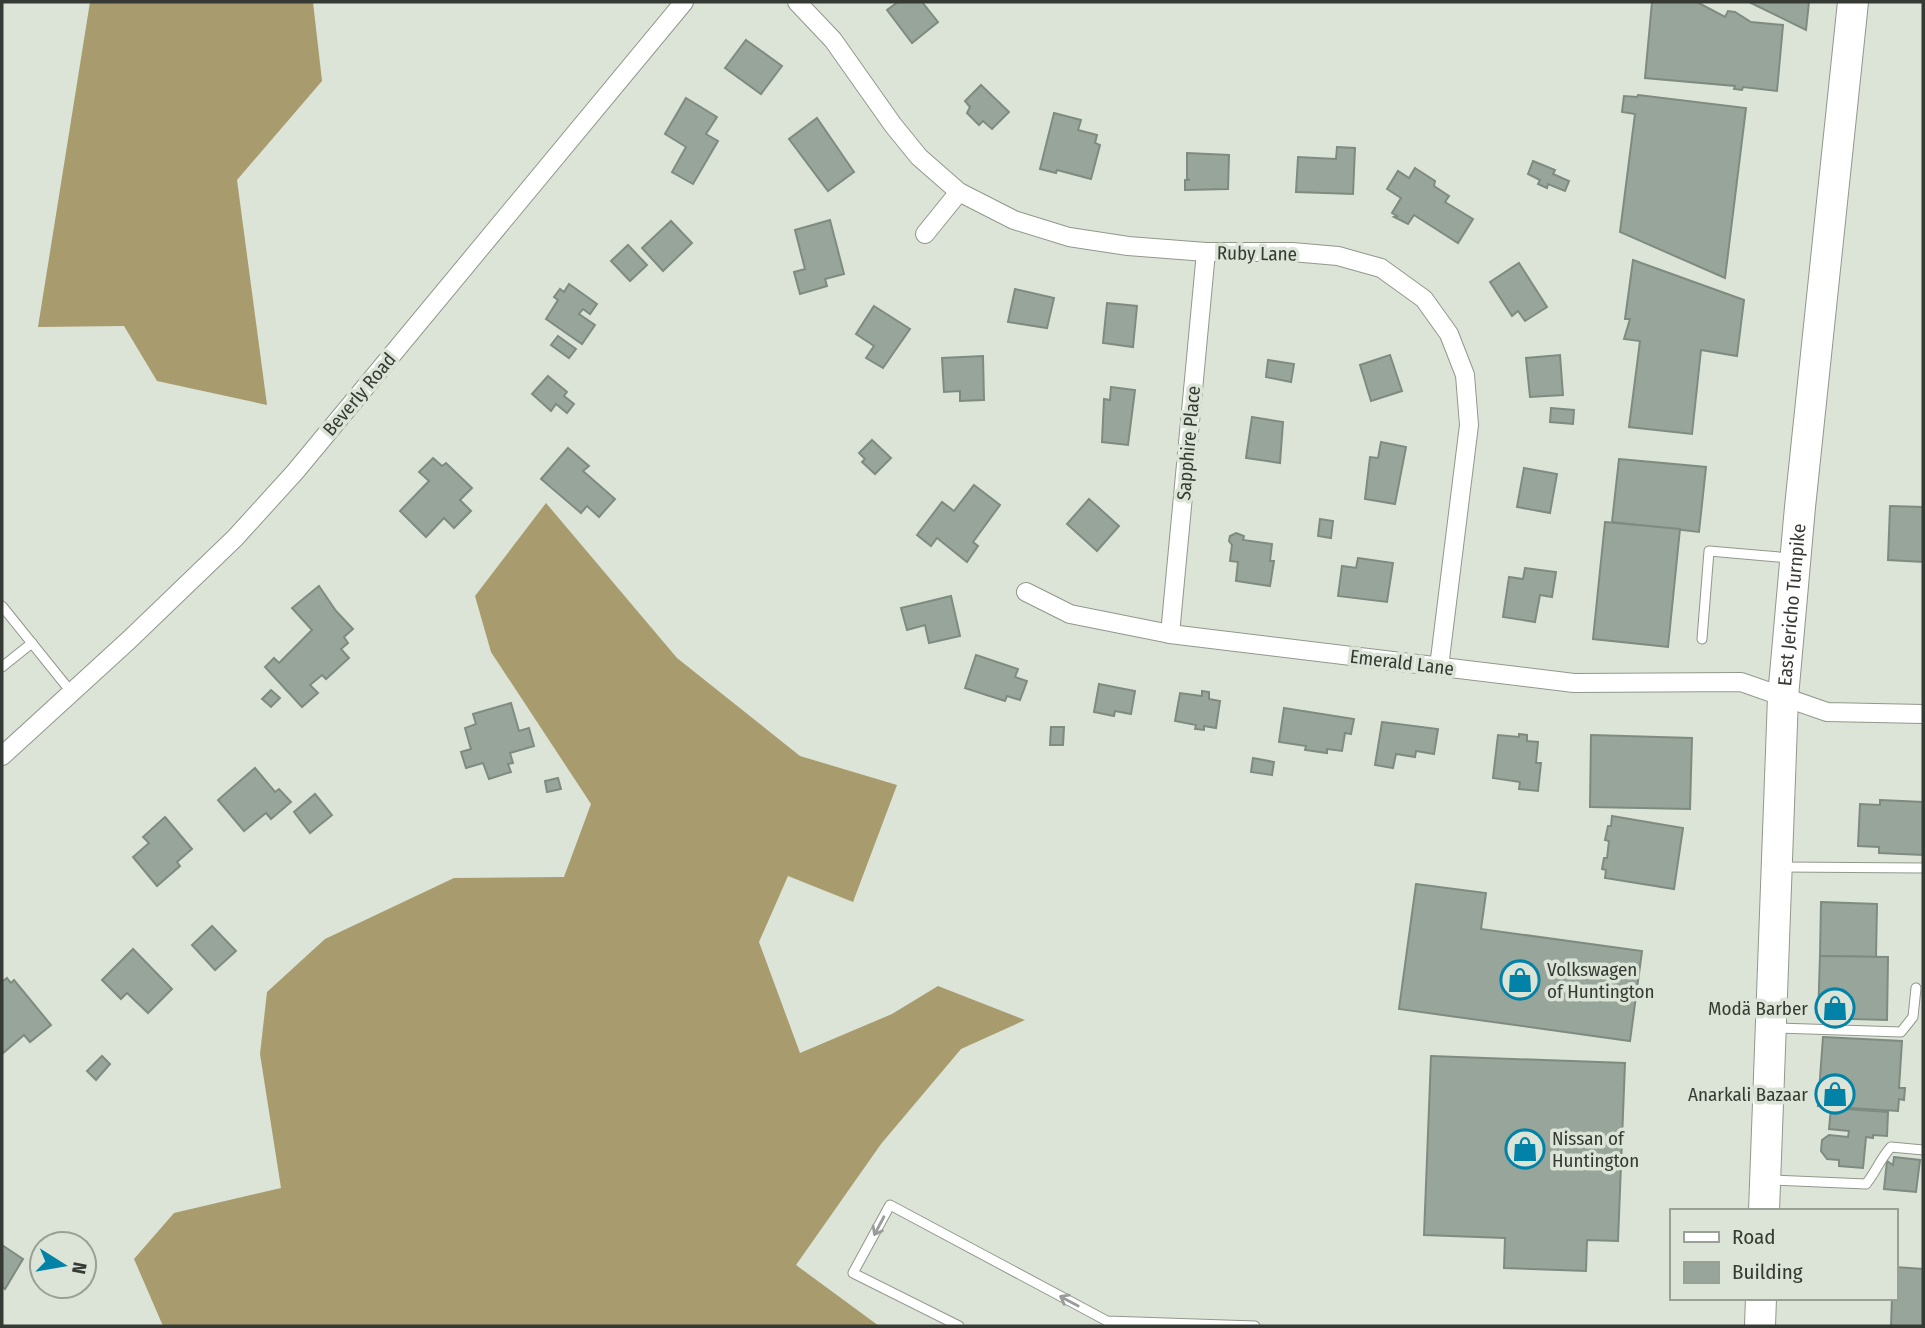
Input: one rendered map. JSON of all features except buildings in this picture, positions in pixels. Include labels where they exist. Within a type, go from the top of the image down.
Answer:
[{"type":"main road","name":"East Jericho Turnpike","points":[[1764,1209],[1783,697],[1853,2]]},
{"type":"main road","points":[[1760,1326],[1761,1300]]},
{"type":"street","name":"Beverly Road","points":[[2,756],[235,538],[295,472],[684,2]]},
{"type":"street","name":"Ruby Lane","points":[[797,2],[833,40],[919,157],[959,192],[1014,220],[1069,237],[1129,246],[1206,252],[1292,252],[1338,256],[1381,268],[1423,299],[1450,334],[1465,374],[1469,425],[1439,667]]},
{"type":"street","points":[[925,234],[959,192]]},
{"type":"street","name":"Sapphire Place","points":[[1170,634],[1206,252]]},
{"type":"street","name":"Emerald Lane","points":[[1026,592],[1070,614],[1170,634],[1574,682],[1741,682],[1827,712],[1923,714]]},
{"type":"lane","points":[[1702,639],[1709,551],[1795,558]]},
{"type":"lane","points":[[2,606],[72,693]]},
{"type":"lane","points":[[2,667],[32,643]]},
{"type":"lane","points":[[1775,867],[1923,868]]},
{"type":"lane","points":[[1770,1028],[1901,1032],[1913,1017],[1916,988]]},
{"type":"lane","points":[[1765,1180],[1866,1184],[1891,1147],[1923,1150]]},
{"type":"lane","points":[[959,1326],[853,1273],[890,1205],[1107,1321],[1255,1326]]},
{"type":"shaded area","points":[[90,2],[313,2],[322,81],[237,180],[267,405],[157,381],[124,326],[38,327]]},
{"type":"shaded area","points":[[546,503],[677,658],[800,756],[897,785],[853,902],[788,876],[759,942],[800,1053],[892,1014],[938,986],[1025,1020],[961,1049],[881,1144],[796,1265],[879,1326],[163,1326],[134,1259],[174,1213],[281,1188],[260,1054],[267,992],[325,939],[454,878],[564,877],[591,804],[491,652],[475,596]]},
{"type":"place","name":"Volkswagen of Huntington","points":[[1520,980]]},
{"type":"place","name":"Modä Barber","points":[[1835,1008]]},
{"type":"place","name":"Anarkali Bazaar","points":[[1835,1094]]},
{"type":"place","name":"Nissan of Huntington","points":[[1525,1149]]}]
